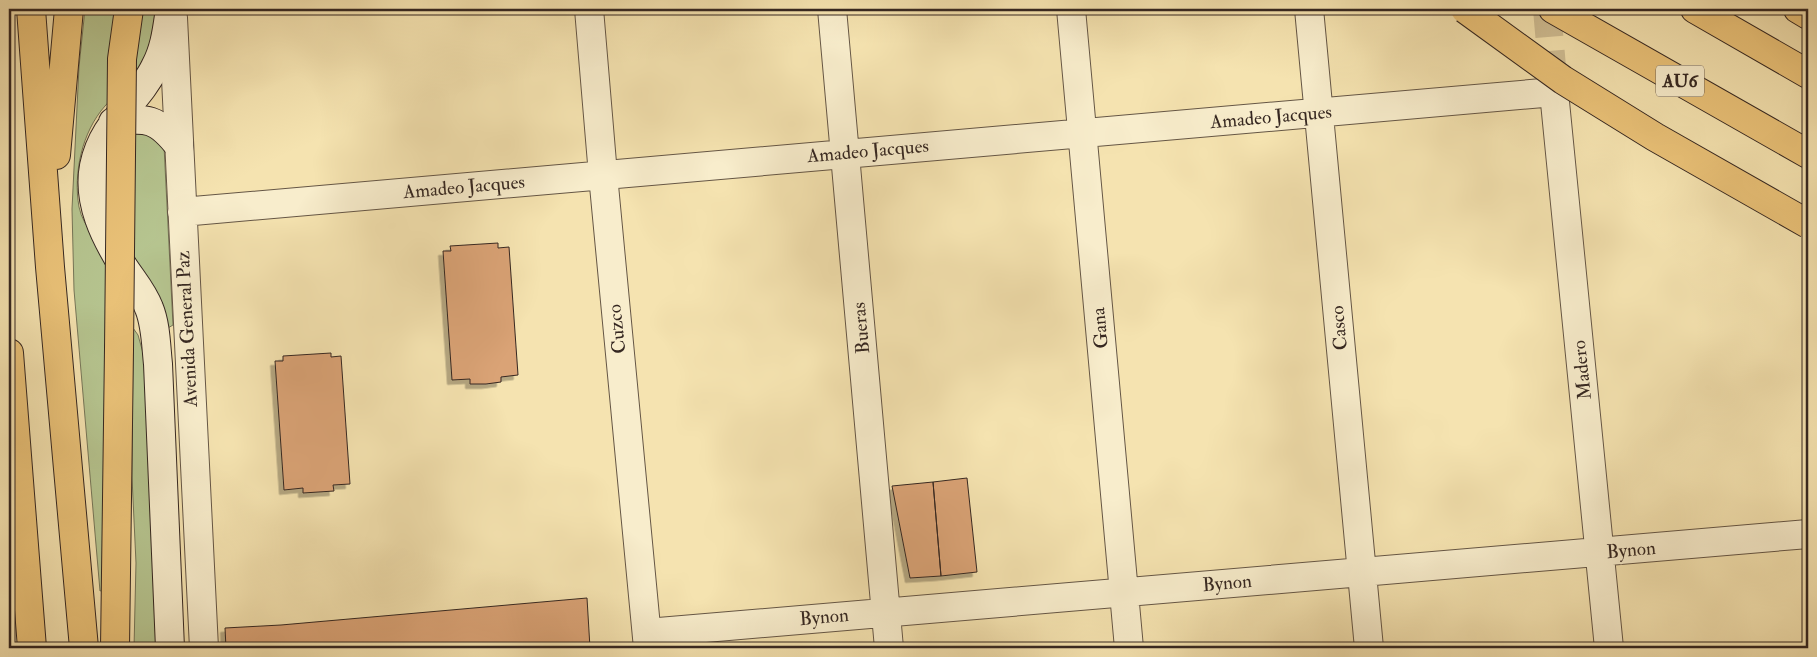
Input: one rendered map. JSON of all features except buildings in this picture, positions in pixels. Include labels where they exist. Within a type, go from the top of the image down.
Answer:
[{"type":"highway","points":[[31,9],[50,267],[84,648]]},
{"type":"highway","points":[[50,267],[57,136],[69,9]]},
{"type":"highway","points":[[115,648],[122,59],[129,9]]},
{"type":"highway","points":[[1465,9],[1563,80],[1655,137],[1808,224]]},
{"type":"highway","name":"AU6","points":[[1553,9],[1808,154]]},
{"type":"highway","points":[[1695,9],[1808,74]]},
{"type":"highway","points":[[1798,9],[1808,15]]},
{"type":"highway","points":[[9,353],[32,648]]},
{"type":"street","points":[[170,648],[158,364],[154,327],[150,309],[110,243],[98,217],[94,202],[93,168],[99,148],[113,122],[155,68],[166,42],[172,9]]},
{"type":"street","name":"Avenida General Paz","points":[[172,9],[204,648]]},
{"type":"street","name":"Cuzco","points":[[589,9],[648,641]]},
{"type":"street","name":"Bueras","points":[[832,9],[889,648]]},
{"type":"street","name":"Gana","points":[[1071,9],[1129,648]]},
{"type":"street","name":"Casco","points":[[1310,9],[1369,648]]},
{"type":"street","name":"Amadeo Jacques","points":[[182,212],[1554,92]]},
{"type":"street","name":"Madero","points":[[1554,92],[1609,648]]},
{"type":"street","points":[[113,122],[138,118],[151,120],[165,128],[179,146]]},
{"type":"street","name":"Bynon","points":[[648,641],[885,612],[1808,534]]},
{"type":"green space","points":[[85,9],[156,9],[157,23],[156,32],[138,77],[132,85],[108,102],[90,128],[81,154],[77,181],[77,194],[81,215],[101,248],[106,262],[109,472],[103,590],[100,591],[74,290],[72,209],[79,67]]},
{"type":"green space","points":[[132,127],[142,127],[164,146],[173,325],[168,328],[107,221],[104,171]]},
{"type":"green space","points":[[133,328],[138,335],[145,360],[160,648],[134,648],[136,563],[132,477]]},
{"type":"tunnel","points":[[1547,9],[1554,90]]}]
